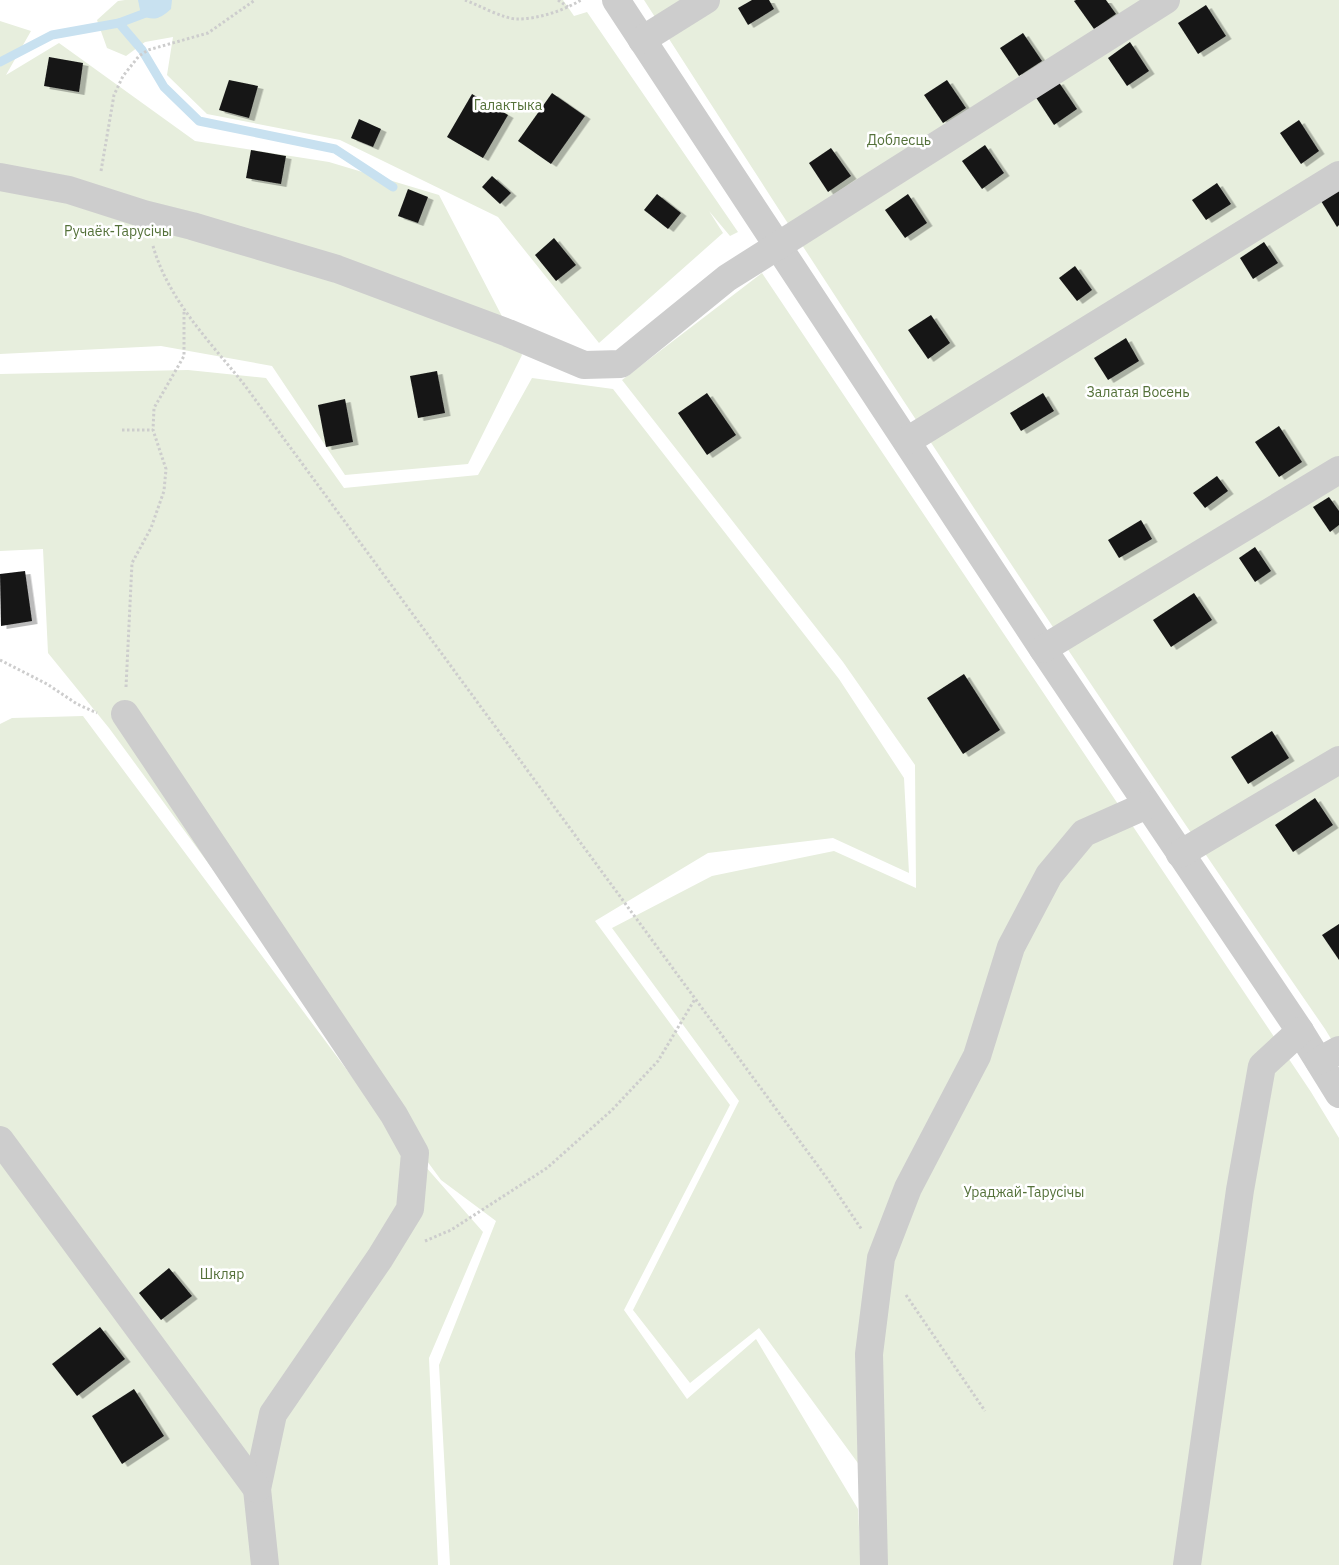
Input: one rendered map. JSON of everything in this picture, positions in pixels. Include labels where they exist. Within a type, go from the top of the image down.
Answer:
[{"type":"street","points":[[616,0],[1180,854],[1300,1031],[1329,1055],[1339,1094]]},
{"type":"street","points":[[642,40],[706,0]]},
{"type":"street","points":[[0,177],[69,190],[144,214],[192,226],[337,269],[508,333],[584,365],[621,364],[727,278],[778,248],[1166,0]]},
{"type":"street","points":[[907,442],[1339,174]]},
{"type":"street","points":[[1043,649],[1339,470]]},
{"type":"street","points":[[125,714],[394,1115],[415,1154],[410,1209],[380,1258],[273,1414],[257,1489],[265,1565]]},
{"type":"street","points":[[1180,854],[1339,760]]},
{"type":"street","points":[[874,1565],[869,1354],[881,1258],[908,1188],[978,1056],[1011,947],[1049,875],[1084,833],[1147,805]]},
{"type":"street","points":[[1186,1565],[1240,1190],[1262,1066],[1300,1031]]},
{"type":"street","points":[[0,1140],[257,1489]]},
{"type":"path","points":[[97,199],[114,95],[123,76],[139,56],[148,50],[208,33],[255,0]]},
{"type":"path","points":[[465,0],[515,19],[569,7],[581,0]]},
{"type":"path","points":[[558,0],[569,7]]},
{"type":"path","points":[[144,214],[157,260],[184,310],[243,383],[829,1181],[986,1411]]},
{"type":"path","points":[[0,660],[47,684],[77,704],[100,714],[108,717],[125,714],[132,563],[150,528],[164,491],[166,468],[153,430],[154,408],[184,356],[184,310]]},
{"type":"path","points":[[122,430],[153,430]]},
{"type":"path","points":[[380,1258],[451,1230],[547,1168],[612,1110],[658,1061],[695,999]]},
{"type":"green space","name":"Галактыка","points":[[563,0],[574,16],[587,12],[738,232],[730,236],[709,211],[723,233],[599,343],[498,217],[340,140],[207,114],[167,75],[173,37],[145,42],[126,56],[107,48],[97,20],[118,1]]},
{"type":"green space","name":"Залатая Восень","points":[[644,0],[1339,0],[1339,1052],[980,517]]},
{"type":"green space","name":"Ручаёк-Тарусічы","points":[[0,21],[31,31],[6,75],[59,43],[195,141],[329,162],[439,195],[522,355],[468,464],[345,475],[272,366],[161,346],[0,354]]},
{"type":"green space","name":"Ураджай-Тарусічы","points":[[762,273],[1311,1092],[1339,1138],[1339,1565],[886,1565],[882,1496],[759,1328],[690,1383],[633,1310],[739,1101],[612,928],[712,876],[834,851],[916,888],[915,765],[843,662],[622,380]]},
{"type":"green space","points":[[188,370],[266,378],[344,488],[478,475],[532,378],[613,389],[839,679],[904,778],[909,873],[833,838],[708,853],[595,921],[730,1105],[624,1310],[687,1399],[756,1339],[858,1509],[861,1565],[450,1565],[439,1365],[496,1221],[441,1180],[109,728],[48,653],[43,549],[0,551],[0,374]]},
{"type":"green space","name":"Шкляр","points":[[83,716],[382,1117],[483,1232],[429,1358],[438,1565],[0,1565],[0,724],[12,718]]},
{"type":"water","points":[[138,0],[172,0],[171,9],[161,17],[150,18],[141,15]]},
{"type":"building","points":[[752,0],[769,0],[774,9],[748,25],[738,8]]},
{"type":"building","points":[[1106,0],[1116,14],[1094,29],[1074,1]]},
{"type":"building","points":[[1206,5],[1226,36],[1198,54],[1178,23]]},
{"type":"building","points":[[1023,33],[1042,61],[1019,76],[1000,48]]},
{"type":"building","points":[[1130,42],[1149,71],[1127,86],[1108,58]]},
{"type":"building","points":[[49,57],[83,63],[79,92],[44,86]]},
{"type":"building","points":[[229,80],[258,86],[249,118],[219,110]]},
{"type":"building","points":[[947,80],[966,108],[943,123],[924,95]]},
{"type":"building","points":[[1058,81],[1077,109],[1054,125],[1035,96]]},
{"type":"building","points":[[552,93],[585,116],[551,164],[518,141]]},
{"type":"building","points":[[472,94],[508,115],[483,158],[447,137]]},
{"type":"building","points":[[359,119],[381,129],[373,147],[351,138]]},
{"type":"building","points":[[1299,120],[1319,151],[1301,164],[1280,133]]},
{"type":"building","points":[[985,145],[1004,173],[982,189],[962,161]]},
{"type":"building","points":[[831,148],[851,176],[828,192],[809,163]]},
{"type":"building","points":[[251,150],[286,156],[281,184],[246,178]]},
{"type":"building","points":[[492,176],[511,193],[500,204],[482,187]]},
{"type":"building","points":[[1217,183],[1231,204],[1206,220],[1192,200]]},
{"type":"building","points":[[408,189],[428,197],[418,223],[398,216]]},
{"type":"building","points":[[1339,190],[1339,225],[1337,227],[1321,201]]},
{"type":"building","points":[[657,194],[681,213],[668,229],[644,210]]},
{"type":"building","points":[[908,194],[927,223],[905,238],[885,210]]},
{"type":"building","points":[[554,238],[576,265],[556,281],[535,255]]},
{"type":"building","points":[[1264,242],[1278,263],[1253,279],[1240,258]]},
{"type":"building","points":[[1075,266],[1092,290],[1077,301],[1059,278]]},
{"type":"building","points":[[931,315],[950,343],[928,359],[908,330]]},
{"type":"building","points":[[1126,338],[1139,361],[1108,380],[1094,358]]},
{"type":"building","points":[[437,371],[445,413],[418,418],[410,376]]},
{"type":"building","points":[[707,393],[736,435],[707,455],[678,413]]},
{"type":"building","points":[[1043,393],[1054,411],[1021,431],[1010,413]]},
{"type":"building","points":[[345,399],[353,442],[326,447],[318,405]]},
{"type":"building","points":[[1279,426],[1302,462],[1279,477],[1255,442]]},
{"type":"building","points":[[1217,476],[1228,491],[1205,508],[1193,493]]},
{"type":"building","points":[[1329,497],[1339,511],[1339,525],[1330,532],[1313,507]]},
{"type":"building","points":[[1141,520],[1152,539],[1119,558],[1108,540]]},
{"type":"building","points":[[1255,547],[1271,571],[1255,582],[1239,558]]},
{"type":"building","points":[[25,571],[32,621],[1,626],[0,574]]},
{"type":"building","points":[[1194,593],[1212,620],[1171,647],[1153,620]]},
{"type":"building","points":[[964,674],[1000,730],[963,754],[927,698]]},
{"type":"building","points":[[1272,731],[1289,758],[1248,784],[1231,757]]},
{"type":"building","points":[[1315,798],[1333,825],[1293,852],[1275,825]]},
{"type":"building","points":[[1339,924],[1339,960],[1322,935]]},
{"type":"building","points":[[169,1268],[192,1296],[161,1320],[139,1293]]},
{"type":"building","points":[[100,1327],[125,1359],[77,1396],[52,1364]]},
{"type":"building","points":[[134,1389],[164,1436],[122,1464],[92,1416]]},
{"type":"waterway","points":[[0,62],[52,35],[119,23],[151,11]]},
{"type":"waterway","points":[[119,23],[142,50],[164,87],[199,121],[335,149],[393,187]]},
{"type":"park label","name":"Доблесць","points":[[899,140]]}]
